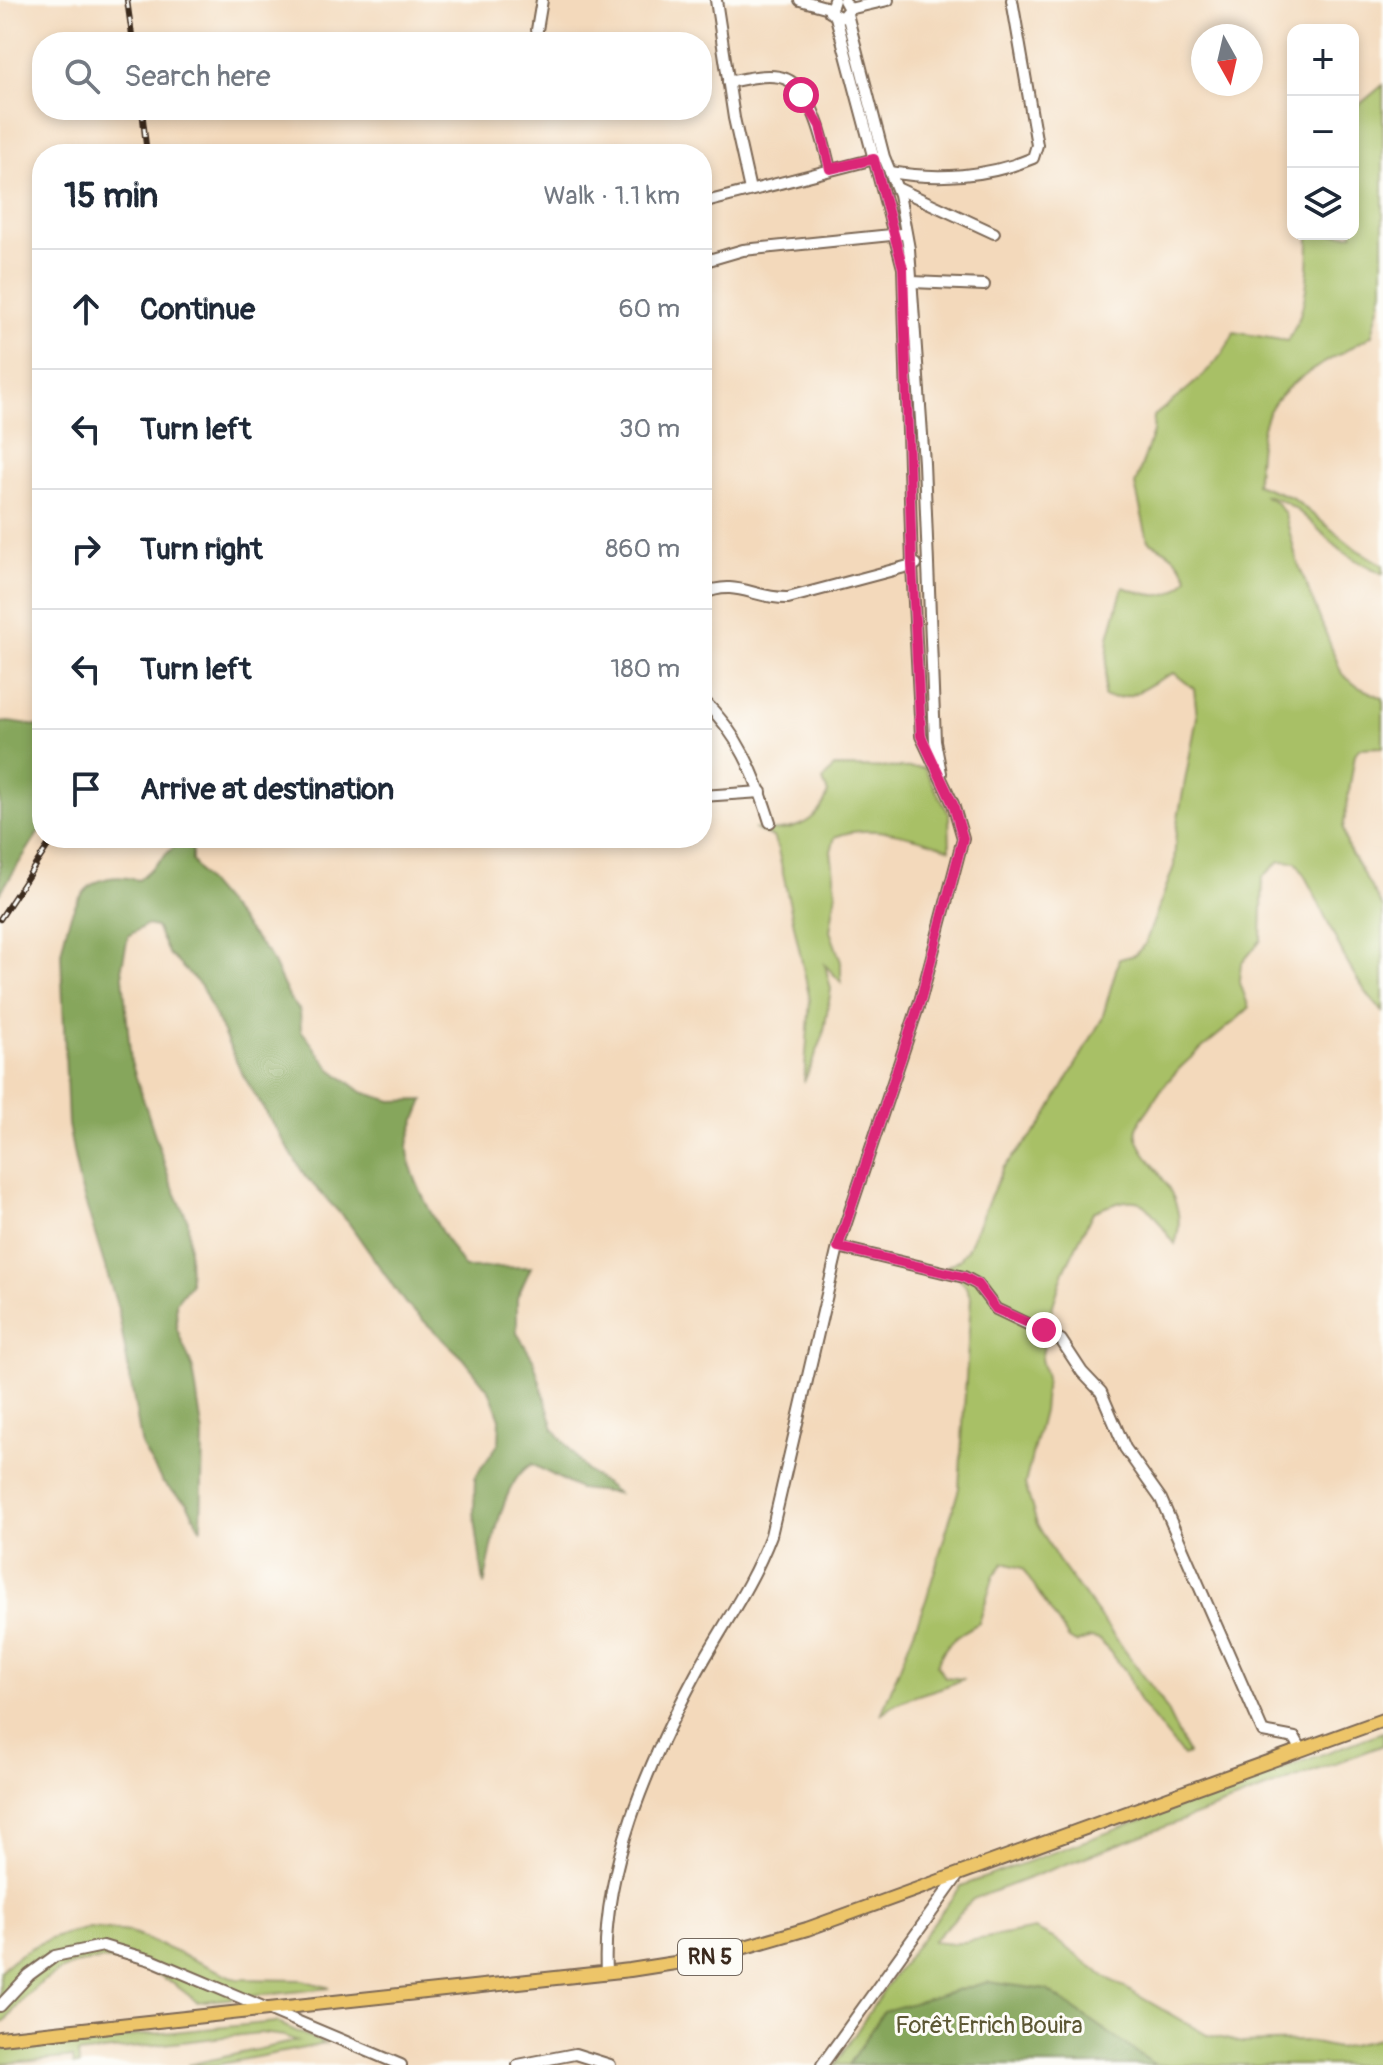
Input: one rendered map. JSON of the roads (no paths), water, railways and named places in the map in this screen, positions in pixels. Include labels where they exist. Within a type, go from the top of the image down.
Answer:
[{"type":"main road","name":"RN 5","points":[[0,2038],[606,1972],[707,1958],[747,1948],[959,1874],[1383,1720]]},
{"type":"street","points":[[537,30],[542,0]]},
{"type":"street","points":[[716,0],[728,82],[750,190]]},
{"type":"street","points":[[800,0],[833,5],[888,0]]},
{"type":"street","points":[[890,172],[937,177],[1000,170],[1033,158],[1037,145],[1012,0]]},
{"type":"street","points":[[606,1972],[606,1923],[615,1879],[642,1793],[696,1675],[754,1578],[771,1535],[838,1247],[921,998],[963,838],[942,778],[921,736],[912,565],[902,234],[897,188],[879,158],[846,4]]},
{"type":"street","points":[[833,5],[902,234],[912,282],[930,582],[935,741],[942,778]]},
{"type":"street","points":[[728,82],[775,76],[792,83],[820,126],[830,169]]},
{"type":"street","points":[[712,200],[879,158]]},
{"type":"street","points":[[897,188],[994,233]]},
{"type":"street","points":[[712,259],[743,250],[902,234]]},
{"type":"street","points":[[912,282],[984,285]]},
{"type":"street","points":[[712,591],[733,586],[774,599],[788,598],[928,561]]},
{"type":"street","points":[[913,584],[930,582]]},
{"type":"street","points":[[712,711],[742,747],[770,822]]},
{"type":"street","points":[[712,795],[761,792]]},
{"type":"street","points":[[838,1247],[964,1277],[977,1284],[996,1309],[1061,1340],[1082,1372],[1101,1392],[1125,1448],[1161,1499],[1263,1732],[1290,1735],[1301,1749]]},
{"type":"street","points":[[822,2065],[959,1874]]},
{"type":"street","points":[[0,2006],[29,1975],[55,1956],[103,1946],[154,1961],[401,2065]]},
{"type":"street","points":[[518,2065],[575,2054],[610,2065]]},
{"type":"railway","points":[[127,0],[132,32]]},
{"type":"railway","points":[[143,120],[146,144]]},
{"type":"railway","points":[[0,919],[46,848]]},
{"type":"park label","name":"Forêt Errich Bouira","points":[[989,2025]]}]
